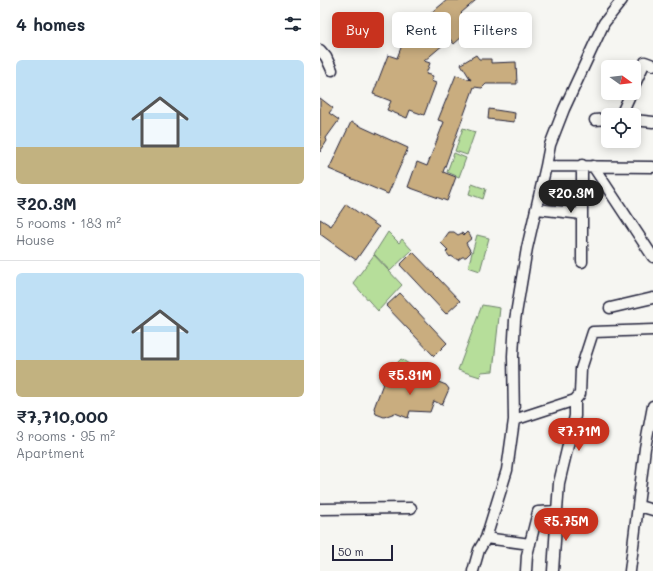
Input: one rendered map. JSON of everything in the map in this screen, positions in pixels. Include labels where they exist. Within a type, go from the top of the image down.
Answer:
[{"type":"street","points":[[473,571],[479,550],[486,538],[507,470],[514,420],[513,356],[515,320],[523,268],[537,210],[550,145],[564,109],[604,23],[622,0]]},
{"type":"street","points":[[320,50],[326,57],[332,70]]},
{"type":"street","points":[[641,71],[645,62],[653,65]]},
{"type":"street","points":[[595,120],[601,120]]},
{"type":"street","points":[[641,121],[653,122]]},
{"type":"street","points":[[546,166],[653,164]]},
{"type":"street","points":[[582,262],[582,214],[588,166]]},
{"type":"street","points":[[588,166],[653,257]]},
{"type":"street","points":[[537,210],[582,214]]},
{"type":"street","points":[[610,308],[653,298]]},
{"type":"street","points":[[553,571],[560,482],[575,416],[576,400],[580,394],[581,369],[593,332],[653,330]]},
{"type":"street","points":[[514,420],[576,400]]},
{"type":"street","points":[[630,571],[645,448],[652,421],[653,406]]},
{"type":"street","points":[[639,506],[653,510]]},
{"type":"street","points":[[320,509],[411,508]]},
{"type":"street","points":[[526,571],[527,555],[538,512],[557,511]]},
{"type":"street","points":[[486,538],[530,544]]},
{"type":"green space","points":[[463,128],[475,132],[467,155],[455,151]]},
{"type":"green space","points":[[454,153],[466,158],[459,177],[447,172]]},
{"type":"green space","points":[[472,184],[486,189],[483,199],[469,194]]},
{"type":"green space","points":[[388,232],[399,243],[402,239],[412,250],[390,271],[374,254]]},
{"type":"green space","points":[[477,235],[489,238],[480,271],[468,267]]},
{"type":"green space","points":[[374,255],[402,285],[378,311],[353,283]]},
{"type":"green space","points":[[482,305],[500,308],[493,371],[481,372],[480,377],[458,370]]},
{"type":"green space","points":[[401,359],[409,364],[410,371],[404,385],[385,376],[392,362],[396,364]]},
{"type":"building","points":[[447,0],[476,0],[462,12],[459,12],[459,40],[454,44],[451,40],[451,12],[432,12]]},
{"type":"building","points":[[401,48],[439,48],[424,61],[430,63],[426,74],[433,76],[431,81],[436,83],[424,115],[410,110],[407,118],[387,110],[391,101],[373,94],[388,55],[397,58]]},
{"type":"building","points":[[476,55],[479,59],[491,59],[491,63],[516,62],[517,84],[486,84],[482,88],[474,87],[443,172],[456,177],[447,201],[408,187],[417,162],[427,166],[444,122],[438,120],[456,75],[471,80],[461,64]]},
{"type":"building","points":[[320,98],[333,108],[329,113],[339,120],[326,138],[327,141],[320,152]]},
{"type":"building","points":[[489,109],[515,113],[514,122],[488,119]]},
{"type":"building","points":[[351,122],[408,148],[388,194],[329,169]]},
{"type":"building","points":[[346,204],[379,227],[356,260],[320,234],[320,219],[331,226]]},
{"type":"building","points":[[449,232],[454,232],[458,235],[462,233],[464,235],[467,232],[472,238],[466,243],[471,252],[466,257],[462,257],[458,260],[451,256],[450,257],[446,252],[448,250],[441,243]]},
{"type":"building","points":[[413,252],[460,301],[446,314],[400,265]]},
{"type":"building","points":[[400,293],[447,343],[434,356],[386,306]]},
{"type":"building","points":[[411,371],[446,385],[449,389],[442,405],[434,401],[430,412],[410,411],[408,418],[395,413],[384,417],[376,414],[374,408],[385,378],[405,387]]}]
